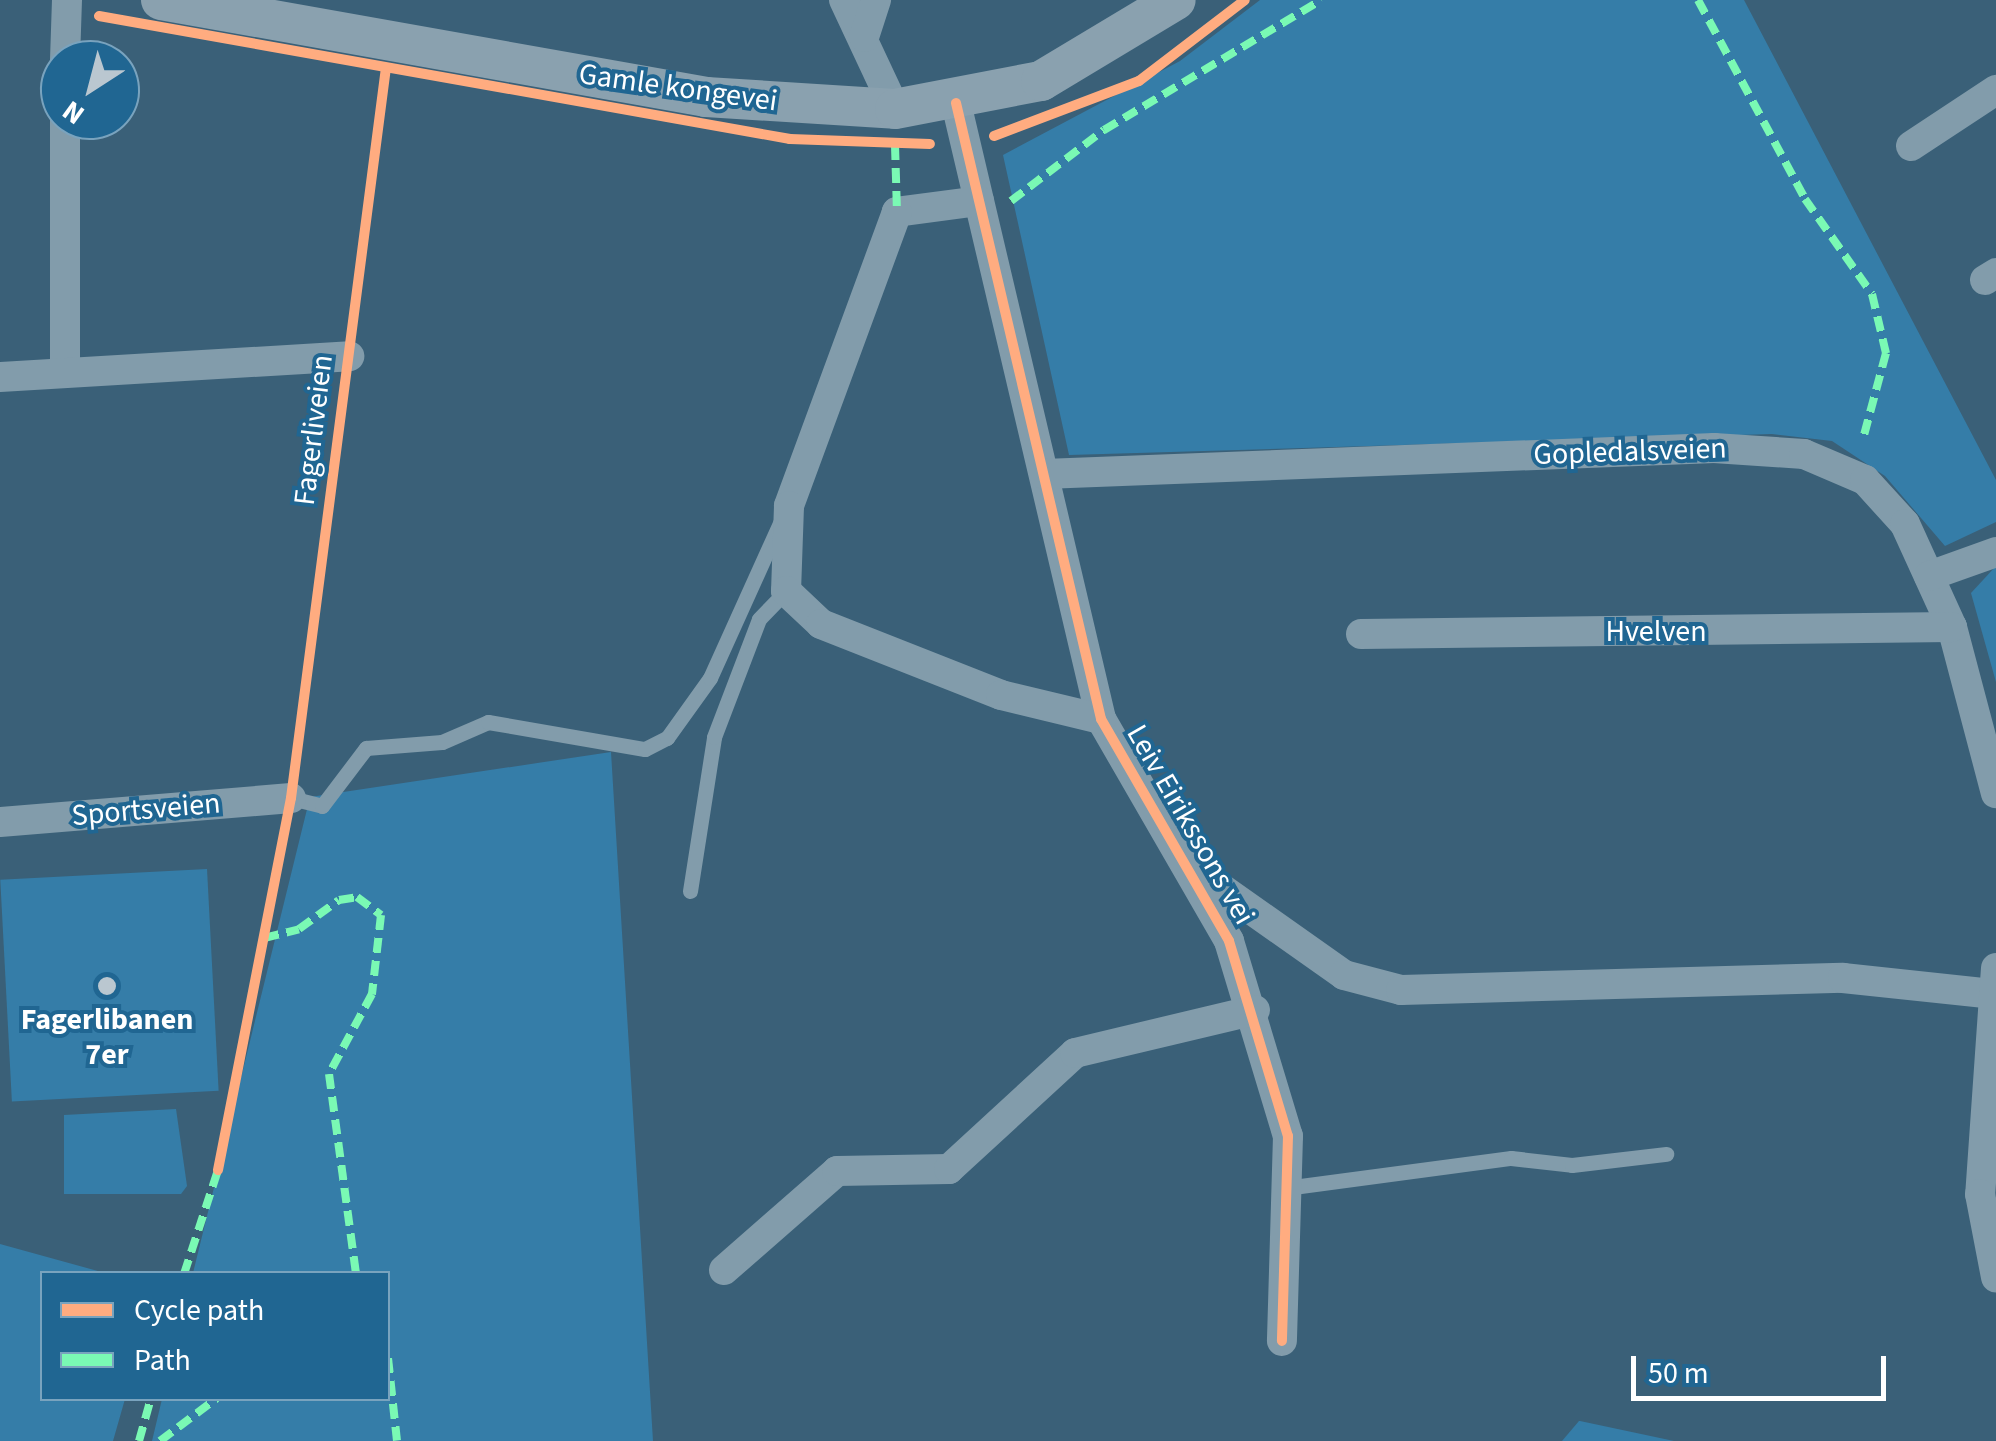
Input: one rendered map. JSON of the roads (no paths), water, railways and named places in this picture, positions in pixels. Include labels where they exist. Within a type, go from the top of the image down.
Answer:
[{"type":"street","points":[[65,40],[67,0]]},
{"type":"street","name":"Gamle kongevei","points":[[161,0],[706,96],[894,109],[956,104],[1041,81],[1176,0]]},
{"type":"street","points":[[844,0],[894,109]]},
{"type":"street","points":[[864,37],[876,0]]},
{"type":"street","points":[[1911,146],[1996,90]]},
{"type":"street","name":"Leiv Eirikssons vei","points":[[956,104],[1100,719],[1169,852],[1229,941],[1255,1010],[1293,1188],[1282,1341]]},
{"type":"street","points":[[65,140],[65,373]]},
{"type":"street","points":[[786,591],[790,506],[897,212],[978,201]]},
{"type":"street","name":"Fagerliveien","points":[[0,377],[349,356]]},
{"type":"street","name":"Gopledalsveien","points":[[1044,474],[1765,449],[1865,480],[1906,524],[1952,627],[1996,793]]},
{"type":"street","points":[[1929,576],[1996,552]]},
{"type":"street","name":"Leiv Eirikssons vei","points":[[786,591],[821,624],[1002,695],[1100,719]]},
{"type":"street","name":"Hvelven","points":[[1361,634],[1952,627]]},
{"type":"street","name":"Sportsveien","points":[[0,822],[291,798]]},
{"type":"street","name":"Leiv Eirikssons vei","points":[[1169,852],[1318,959],[1373,985],[1437,993],[1843,978],[1994,981]]},
{"type":"street","points":[[1994,981],[1993,1096],[1980,1194],[1996,1277]]},
{"type":"street","points":[[724,1270],[837,1171],[949,1168],[1076,1053],[1255,1010]]},
{"type":"lane","points":[[291,798],[322,806],[366,748],[442,742],[488,722],[644,750],[667,738],[710,678],[790,506]]},
{"type":"lane","points":[[690,891],[714,738],[759,618],[786,591]]},
{"type":"lane","points":[[1293,1188],[1511,1158],[1572,1165],[1666,1154]]},
{"type":"place","name":"Fagerlibanen 7er","points":[[107,986]]}]
